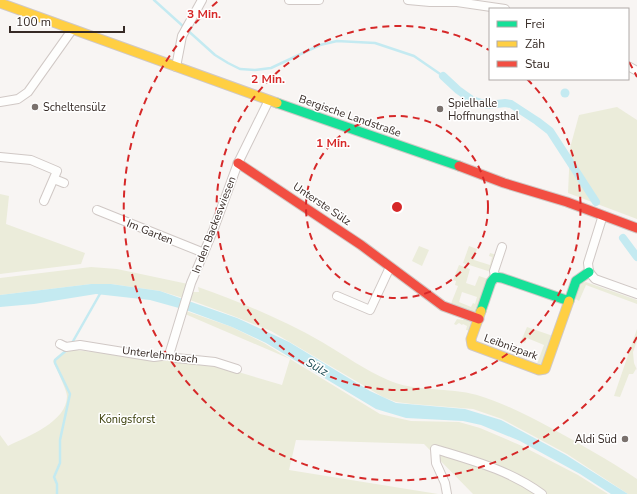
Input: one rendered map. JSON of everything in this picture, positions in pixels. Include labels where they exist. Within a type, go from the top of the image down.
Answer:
[{"type":"main road","name":"Bergische Landstraße","points":[[0,3],[269,100],[637,228]]},
{"type":"main road","name":"Unterste Sülz","points":[[238,163],[354,241],[424,293]]},
{"type":"main road","name":"Leibnizpark","points":[[495,277],[491,282],[471,339],[472,345],[539,370],[545,369],[576,281],[590,272]]},
{"type":"main road","points":[[495,277],[502,278],[569,301]]},
{"type":"main road","name":"Leibnizpark","points":[[424,293],[442,306],[479,319]]},
{"type":"street","points":[[176,67],[182,36],[202,0]]},
{"type":"street","points":[[289,0],[319,0]]},
{"type":"street","points":[[408,0],[457,2],[498,8]]},
{"type":"street","points":[[0,102],[18,100],[28,92],[72,30]]},
{"type":"street","name":"In den Backeswiesen","points":[[169,355],[191,285],[238,163],[269,100]]},
{"type":"street","points":[[0,157],[31,160],[57,171],[44,201]]},
{"type":"street","points":[[54,179],[64,183]]},
{"type":"street","name":"Im Garten","points":[[97,210],[204,253]]},
{"type":"street","points":[[603,215],[589,258],[588,263],[590,272],[595,279],[637,294]]},
{"type":"street","name":"Leibnizpark","points":[[495,277],[494,271],[502,247]]},
{"type":"street","points":[[337,296],[370,310],[390,267]]},
{"type":"street","name":"Unterlehmbach","points":[[60,344],[66,347],[80,345],[154,357],[169,355],[176,358],[215,362],[237,369]]},
{"type":"street","points":[[447,494],[445,483],[436,463],[435,449],[492,466],[518,479],[542,494]]},
{"type":"green space","points":[[617,107],[637,120],[637,219],[568,193],[570,148],[579,115]]},
{"type":"green space","points":[[0,194],[9,196],[6,224],[85,253],[81,264],[0,274]]},
{"type":"green space","points":[[419,246],[429,250],[422,266],[412,261]]},
{"type":"green space","points":[[469,246],[477,249],[474,260],[490,265],[492,257],[489,256],[490,253],[497,255],[491,272],[463,263]]},
{"type":"green space","points":[[459,265],[470,269],[466,283],[475,286],[479,276],[488,279],[475,313],[450,306],[458,286],[455,285],[456,281],[453,280]],"holes":[[[462,292],[477,297],[475,304],[473,303],[471,307],[459,302]]]},
{"type":"green space","points":[[91,267],[117,269],[188,284],[183,298],[160,291],[111,284],[91,284],[0,295],[0,278]]},
{"type":"green space","points":[[586,282],[637,300],[637,304],[586,285],[579,301],[576,299],[575,295],[582,283]]},
{"type":"green space","points":[[198,287],[246,305],[292,326],[322,342],[371,372],[398,384],[477,395],[515,410],[584,446],[637,479],[637,494],[628,494],[567,454],[502,419],[473,409],[396,402],[383,397],[271,331],[190,300],[193,292],[199,292]]},
{"type":"green space","name":"Königsforst","points":[[186,311],[232,327],[264,343],[380,414],[411,421],[459,422],[480,428],[522,446],[578,475],[608,494],[473,494],[424,444],[296,440],[289,470],[438,494],[0,494],[0,435],[8,446],[35,433],[54,421],[61,413],[65,405],[67,393],[53,361],[60,355],[75,350],[215,365],[282,385],[290,359],[185,314]]},
{"type":"green space","points":[[466,317],[472,320],[471,331],[466,330],[467,326],[463,324],[454,324],[457,319],[463,320]]},
{"type":"green space","points":[[527,327],[553,336],[543,363],[540,365],[537,364],[544,345],[527,338],[525,343],[521,341]]},
{"type":"green space","points":[[637,329],[637,341],[633,352],[634,363],[637,370],[636,369],[633,374],[629,374],[620,397],[614,396]]},
{"type":"water","points":[[563,89],[567,89],[569,93],[567,97],[563,97],[561,95],[561,91]]},
{"type":"water","name":"Sülz","points":[[91,284],[111,284],[160,291],[237,318],[289,342],[370,391],[396,403],[465,409],[501,420],[566,455],[628,494],[611,494],[580,474],[520,441],[481,425],[463,421],[406,418],[376,409],[266,343],[232,327],[186,310],[150,300],[96,294],[34,304],[0,307],[0,295]]},
{"type":"waterway","points":[[154,0],[215,55],[240,69],[255,70],[271,68],[320,45],[337,41],[375,43],[414,56],[443,76]]},
{"type":"waterway","points":[[443,76],[458,90],[472,100],[488,105],[505,103],[511,104],[550,131],[596,202]]},
{"type":"waterway","points":[[623,238],[637,257]]},
{"type":"waterway","points":[[72,343],[101,292]]},
{"type":"waterway","points":[[57,494],[57,484],[54,477],[60,463],[60,440],[70,394],[55,363],[55,360],[68,349]]},
{"type":"traffic: fast","points":[[277,103],[459,166]]},
{"type":"traffic: fast","points":[[481,311],[491,282],[495,277],[502,278],[569,301],[576,281],[589,272]]},
{"type":"traffic: slow","points":[[0,3],[277,103]]},
{"type":"traffic: slow","points":[[481,311],[471,339],[472,345],[539,370],[545,369],[569,301]]},
{"type":"traffic: jam","points":[[238,163],[361,245],[443,306],[479,319]]},
{"type":"traffic: jam","points":[[459,166],[504,183],[567,202],[637,228]]},
{"type":"place","name":"Scheltensülz","points":[[35,107]]},
{"type":"place","name":"Spielhalle Hoffnungsthal","points":[[440,109]]},
{"type":"place","name":"Aldi Süd","points":[[625,439]]}]
